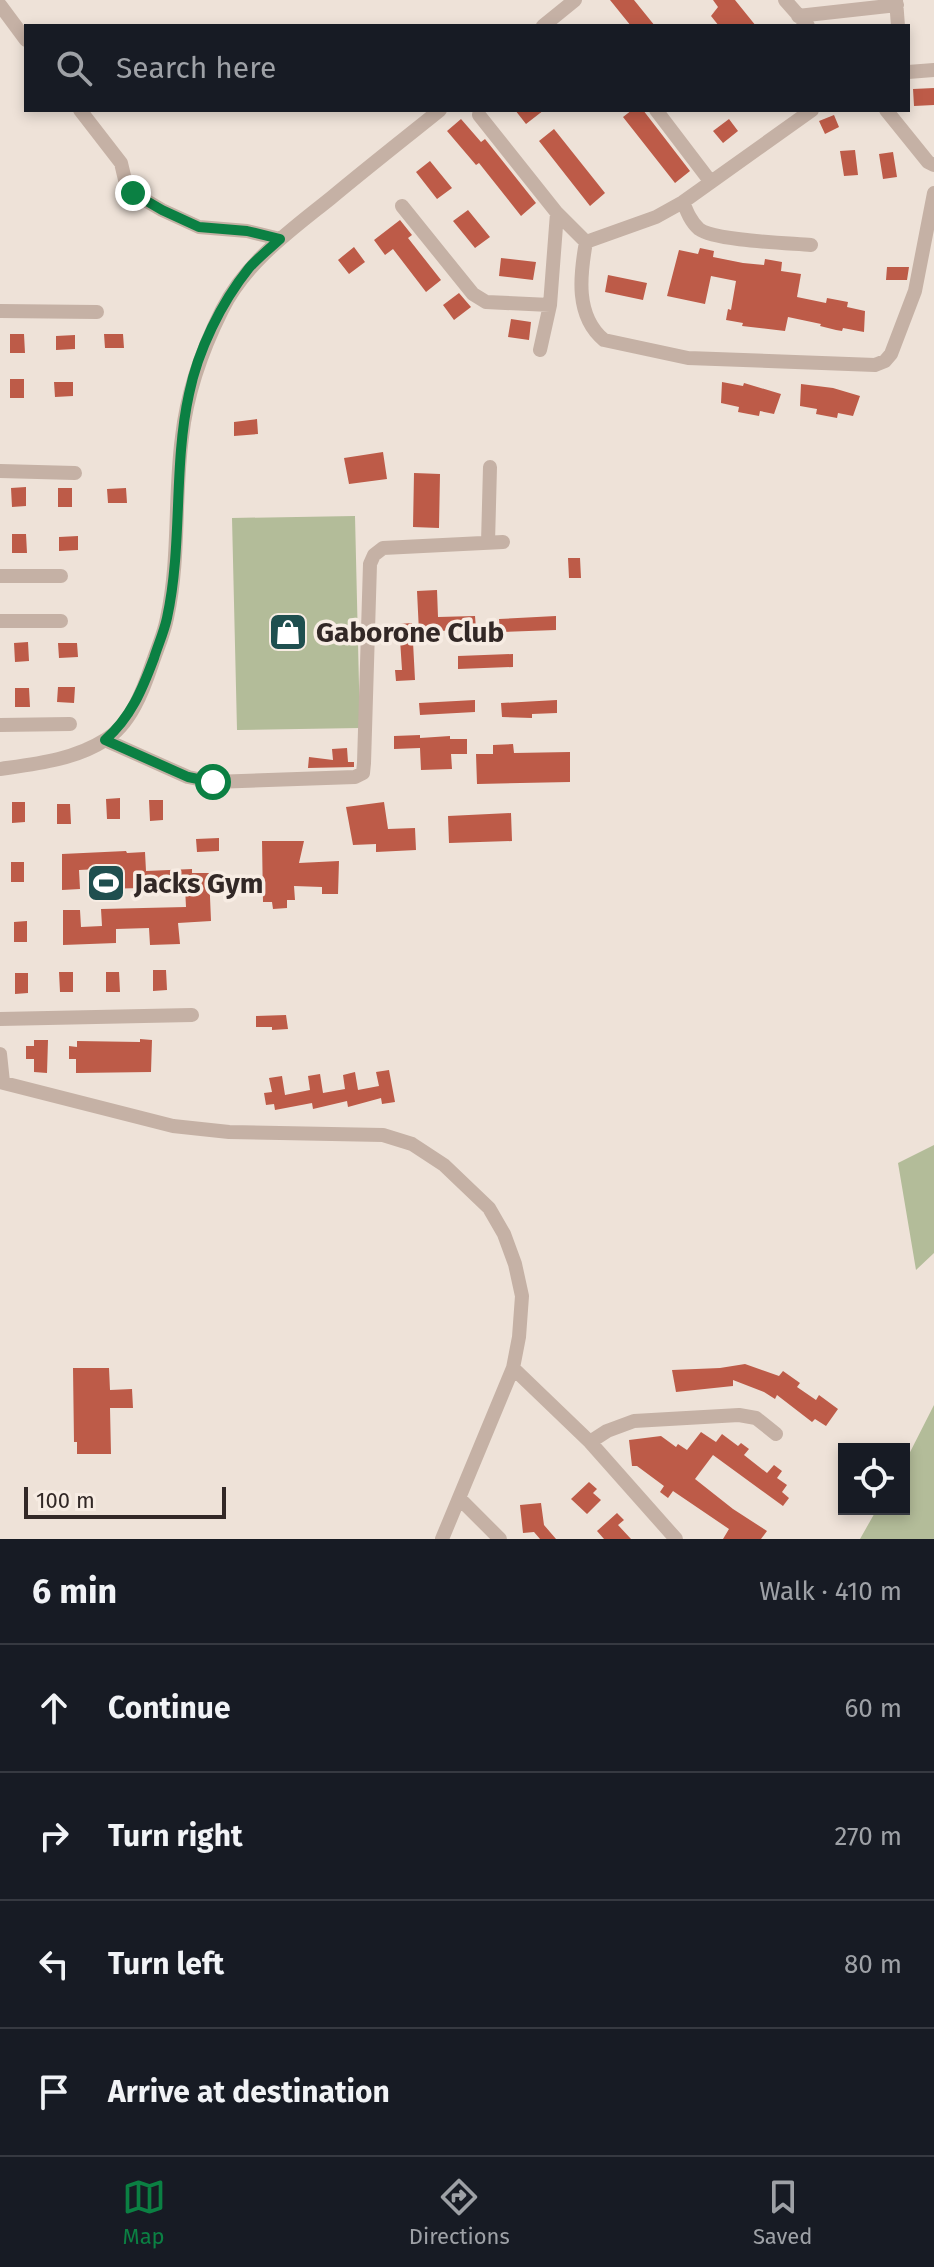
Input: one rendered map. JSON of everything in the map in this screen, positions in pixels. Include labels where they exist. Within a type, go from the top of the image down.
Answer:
[{"type":"street","points":[[545,24],[575,0]]},
{"type":"street","points":[[785,0],[803,21],[896,2],[898,24]]},
{"type":"street","points":[[0,5],[24,37]]},
{"type":"street","points":[[910,72],[934,70]]},
{"type":"street","points":[[82,112],[121,163],[126,184],[133,193],[199,227],[247,231],[280,239]]},
{"type":"street","points":[[0,769],[50,762],[105,740],[120,727],[140,696],[166,625],[173,575],[181,438],[189,391],[224,306],[250,267],[280,239],[438,112]]},
{"type":"street","points":[[658,112],[710,181]]},
{"type":"street","points":[[586,242],[656,217],[683,202],[809,112]]},
{"type":"street","points":[[888,112],[928,162],[934,165]]},
{"type":"street","points":[[479,115],[557,213],[586,242]]},
{"type":"street","points":[[586,242],[581,273],[584,312],[594,332],[604,340],[688,358],[875,365],[891,354],[915,291],[934,193]]},
{"type":"street","points":[[683,202],[689,217],[701,231],[722,237],[811,245]]},
{"type":"street","points":[[402,206],[473,294],[486,302],[550,305]]},
{"type":"street","points":[[540,350],[550,305],[557,213]]},
{"type":"street","points":[[0,311],[97,312]]},
{"type":"street","points":[[105,740],[188,777],[213,782],[355,777],[363,773],[370,564],[374,555],[383,548],[496,543],[490,467]]},
{"type":"street","points":[[0,471],[75,473]]},
{"type":"street","points":[[0,576],[61,576]]},
{"type":"street","points":[[0,621],[61,621]]},
{"type":"street","points":[[0,725],[70,724]]},
{"type":"street","points":[[0,1019],[192,1015]]},
{"type":"street","points":[[0,1054],[1,1082],[173,1126],[229,1132],[359,1133],[383,1135],[412,1144],[444,1165],[489,1208],[504,1234],[515,1264],[522,1296],[519,1337],[513,1368],[442,1539]]},
{"type":"street","points":[[513,1368],[590,1442],[676,1539]]},
{"type":"street","points":[[590,1442],[607,1431],[634,1421],[739,1415],[756,1418],[776,1434]]},
{"type":"street","points":[[460,1499],[500,1539]]},
{"type":"green space","points":[[355,516],[360,728],[237,730],[232,518]]},
{"type":"green space","points":[[934,1145],[934,1253],[916,1270],[898,1163]]},
{"type":"green space","points":[[934,1405],[934,1539],[860,1539],[874,1515],[910,1515],[910,1452]]},
{"type":"building","points":[[610,0],[634,0],[653,24],[629,24]]},
{"type":"building","points":[[713,0],[735,0],[754,24],[717,24],[711,16],[718,7]]},
{"type":"building","points":[[934,88],[934,105],[914,106],[913,89]]},
{"type":"building","points":[[517,112],[541,112],[526,124]]},
{"type":"building","points":[[629,112],[645,112],[690,171],[675,183],[623,117]]},
{"type":"building","points":[[834,115],[839,127],[825,134],[819,121]]},
{"type":"building","points":[[461,119],[481,142],[485,139],[536,203],[521,216],[479,163],[476,165],[447,131]]},
{"type":"building","points":[[729,119],[738,131],[723,143],[713,131]]},
{"type":"building","points":[[554,129],[605,193],[590,206],[539,141]]},
{"type":"building","points":[[855,150],[858,175],[844,176],[840,151]]},
{"type":"building","points":[[893,152],[897,177],[883,179],[879,154]]},
{"type":"building","points":[[430,161],[452,188],[437,199],[416,172]]},
{"type":"building","points":[[468,210],[490,237],[475,248],[453,221]]},
{"type":"building","points":[[400,220],[412,235],[408,238],[441,280],[426,292],[393,249],[385,255],[374,240]]},
{"type":"building","points":[[354,247],[365,262],[349,274],[338,260]]},
{"type":"building","points":[[700,248],[714,251],[713,257],[743,263],[764,265],[765,259],[782,262],[781,271],[801,274],[797,297],[826,303],[827,298],[848,302],[847,307],[865,311],[864,332],[843,328],[842,331],[836,330],[788,317],[785,331],[742,326],[743,323],[726,320],[736,281],[711,276],[705,304],[667,296],[679,250],[698,254]]},
{"type":"building","points":[[501,258],[536,262],[533,280],[499,276]]},
{"type":"building","points":[[887,267],[909,267],[907,280],[886,280]]},
{"type":"building","points":[[608,275],[647,283],[643,300],[605,292]]},
{"type":"building","points":[[459,293],[471,307],[454,320],[443,305]]},
{"type":"building","points":[[511,319],[531,322],[529,340],[508,337]]},
{"type":"building","points":[[10,334],[24,334],[25,353],[10,353]]},
{"type":"building","points":[[104,334],[123,334],[124,348],[105,348]]},
{"type":"building","points":[[75,335],[75,349],[56,350],[56,336]]},
{"type":"building","points":[[10,379],[24,379],[24,398],[10,398]]},
{"type":"building","points":[[54,382],[73,382],[73,396],[55,397]]},
{"type":"building","points":[[722,382],[743,386],[744,383],[781,394],[774,414],[760,411],[759,416],[738,412],[739,407],[721,403]]},
{"type":"building","points":[[801,384],[833,388],[860,396],[853,416],[838,413],[837,418],[816,414],[817,409],[800,406]]},
{"type":"building","points":[[257,419],[258,434],[234,436],[234,422]]},
{"type":"building","points":[[383,452],[387,479],[349,484],[344,458]]},
{"type":"building","points":[[414,473],[440,474],[439,528],[413,527]]},
{"type":"building","points":[[26,487],[26,506],[12,507],[11,488]]},
{"type":"building","points":[[58,488],[72,488],[72,507],[58,507]]},
{"type":"building","points":[[126,488],[127,503],[108,503],[107,489]]},
{"type":"building","points":[[12,534],[26,534],[27,553],[12,553]]},
{"type":"building","points":[[78,536],[78,550],[59,551],[59,537]]},
{"type":"building","points":[[568,558],[580,558],[581,578],[569,578]]},
{"type":"building","points":[[437,590],[438,617],[475,616],[476,629],[419,632],[417,591]]},
{"type":"building","points":[[556,616],[556,630],[500,632],[499,619]]},
{"type":"building","points":[[412,623],[415,680],[396,681],[395,670],[402,670],[399,624]]},
{"type":"building","points":[[28,642],[29,661],[15,662],[14,643]]},
{"type":"building","points":[[58,643],[77,643],[78,657],[59,658]]},
{"type":"building","points":[[513,654],[513,667],[458,669],[458,656]]},
{"type":"building","points":[[58,687],[75,687],[74,703],[57,702]]},
{"type":"building","points":[[15,688],[29,688],[30,707],[15,707]]},
{"type":"building","points":[[475,700],[475,712],[420,715],[419,703]]},
{"type":"building","points":[[557,700],[557,713],[532,714],[532,718],[502,717],[501,703]]},
{"type":"building","points":[[420,735],[420,738],[450,736],[450,739],[467,739],[467,754],[451,754],[452,769],[421,770],[420,748],[394,749],[394,736]]},
{"type":"building","points":[[513,744],[514,753],[570,752],[570,782],[477,784],[476,754],[493,754],[493,745]]},
{"type":"building","points":[[347,748],[348,762],[354,762],[354,767],[308,768],[309,757],[333,760],[332,749]]},
{"type":"building","points":[[120,798],[120,819],[107,819],[106,799]]},
{"type":"building","points":[[149,800],[163,800],[163,820],[150,821]]},
{"type":"building","points":[[12,802],[25,802],[25,822],[12,823]]},
{"type":"building","points":[[384,802],[388,829],[415,828],[416,850],[376,852],[376,844],[353,845],[346,807]]},
{"type":"building","points":[[57,804],[70,804],[71,824],[57,824]]},
{"type":"building","points":[[511,813],[512,841],[449,843],[448,816]]},
{"type":"building","points":[[219,838],[219,851],[197,852],[196,839]]},
{"type":"building","points":[[262,841],[304,841],[299,863],[339,861],[338,894],[322,894],[322,887],[294,886],[295,900],[287,900],[287,908],[273,909],[272,902],[263,902]]},
{"type":"building","points":[[145,852],[146,871],[192,869],[192,873],[209,873],[211,921],[178,923],[180,944],[150,945],[149,928],[116,929],[116,943],[63,945],[63,910],[80,910],[81,927],[102,926],[101,909],[186,907],[185,887],[100,889],[99,869],[79,870],[80,889],[62,890],[62,854]]},
{"type":"building","points":[[11,862],[24,862],[24,882],[11,882]]},
{"type":"building","points":[[27,921],[27,942],[14,942],[14,922]]},
{"type":"building","points":[[153,970],[166,970],[167,990],[153,991]]},
{"type":"building","points":[[59,972],[73,972],[73,992],[60,992]]},
{"type":"building","points":[[106,972],[119,972],[120,992],[106,992]]},
{"type":"building","points":[[15,973],[28,973],[28,993],[15,994]]},
{"type":"building","points":[[286,1015],[288,1029],[256,1027],[256,1016]]},
{"type":"building","points":[[140,1039],[152,1040],[151,1072],[76,1073],[76,1059],[69,1059],[69,1046],[77,1047],[77,1041],[140,1042]]},
{"type":"building","points":[[34,1040],[48,1040],[47,1073],[34,1072],[34,1059],[26,1059],[26,1046],[34,1046]]},
{"type":"building","points":[[389,1070],[395,1102],[382,1104],[381,1098],[348,1107],[347,1101],[313,1109],[312,1103],[275,1110],[274,1104],[266,1105],[264,1093],[272,1092],[269,1078],[282,1076],[285,1095],[310,1090],[308,1076],[320,1074],[323,1093],[345,1089],[343,1075],[355,1072],[358,1090],[379,1086],[376,1072]]},
{"type":"building","points":[[745,1364],[779,1376],[783,1371],[800,1383],[797,1387],[816,1400],[819,1395],[838,1409],[826,1426],[815,1419],[812,1422],[777,1395],[775,1399],[733,1380],[733,1386],[676,1392],[672,1370]]},
{"type":"building","points":[[73,1368],[109,1368],[110,1390],[132,1389],[133,1408],[110,1408],[111,1454],[77,1454],[77,1442],[74,1442]]},
{"type":"building","points":[[701,1432],[716,1442],[722,1434],[738,1446],[741,1443],[749,1449],[744,1455],[767,1473],[774,1465],[782,1471],[777,1478],[787,1485],[782,1492],[789,1498],[783,1506],[713,1455],[695,1479],[767,1531],[761,1539],[723,1539],[729,1529],[673,1491],[668,1498],[660,1492],[664,1486],[637,1466],[632,1466],[629,1440],[661,1436],[676,1447],[678,1444],[687,1450]]},
{"type":"building","points":[[589,1482],[597,1489],[593,1493],[601,1500],[587,1514],[571,1499]]},
{"type":"building","points":[[541,1503],[544,1525],[556,1539],[540,1539],[534,1532],[523,1533],[520,1505]]},
{"type":"building","points":[[617,1513],[624,1520],[618,1525],[631,1539],[604,1539],[597,1531]]},
{"type":"place","name":"Gaborone Club","points":[[288,632]]},
{"type":"place","name":"Jacks Gym","points":[[106,883]]},
{"type":"route","points":[[133,193],[199,227],[247,231],[280,239],[250,267],[224,306],[189,391],[181,438],[168,615],[140,696],[120,727],[105,740],[188,777],[213,782]]}]
